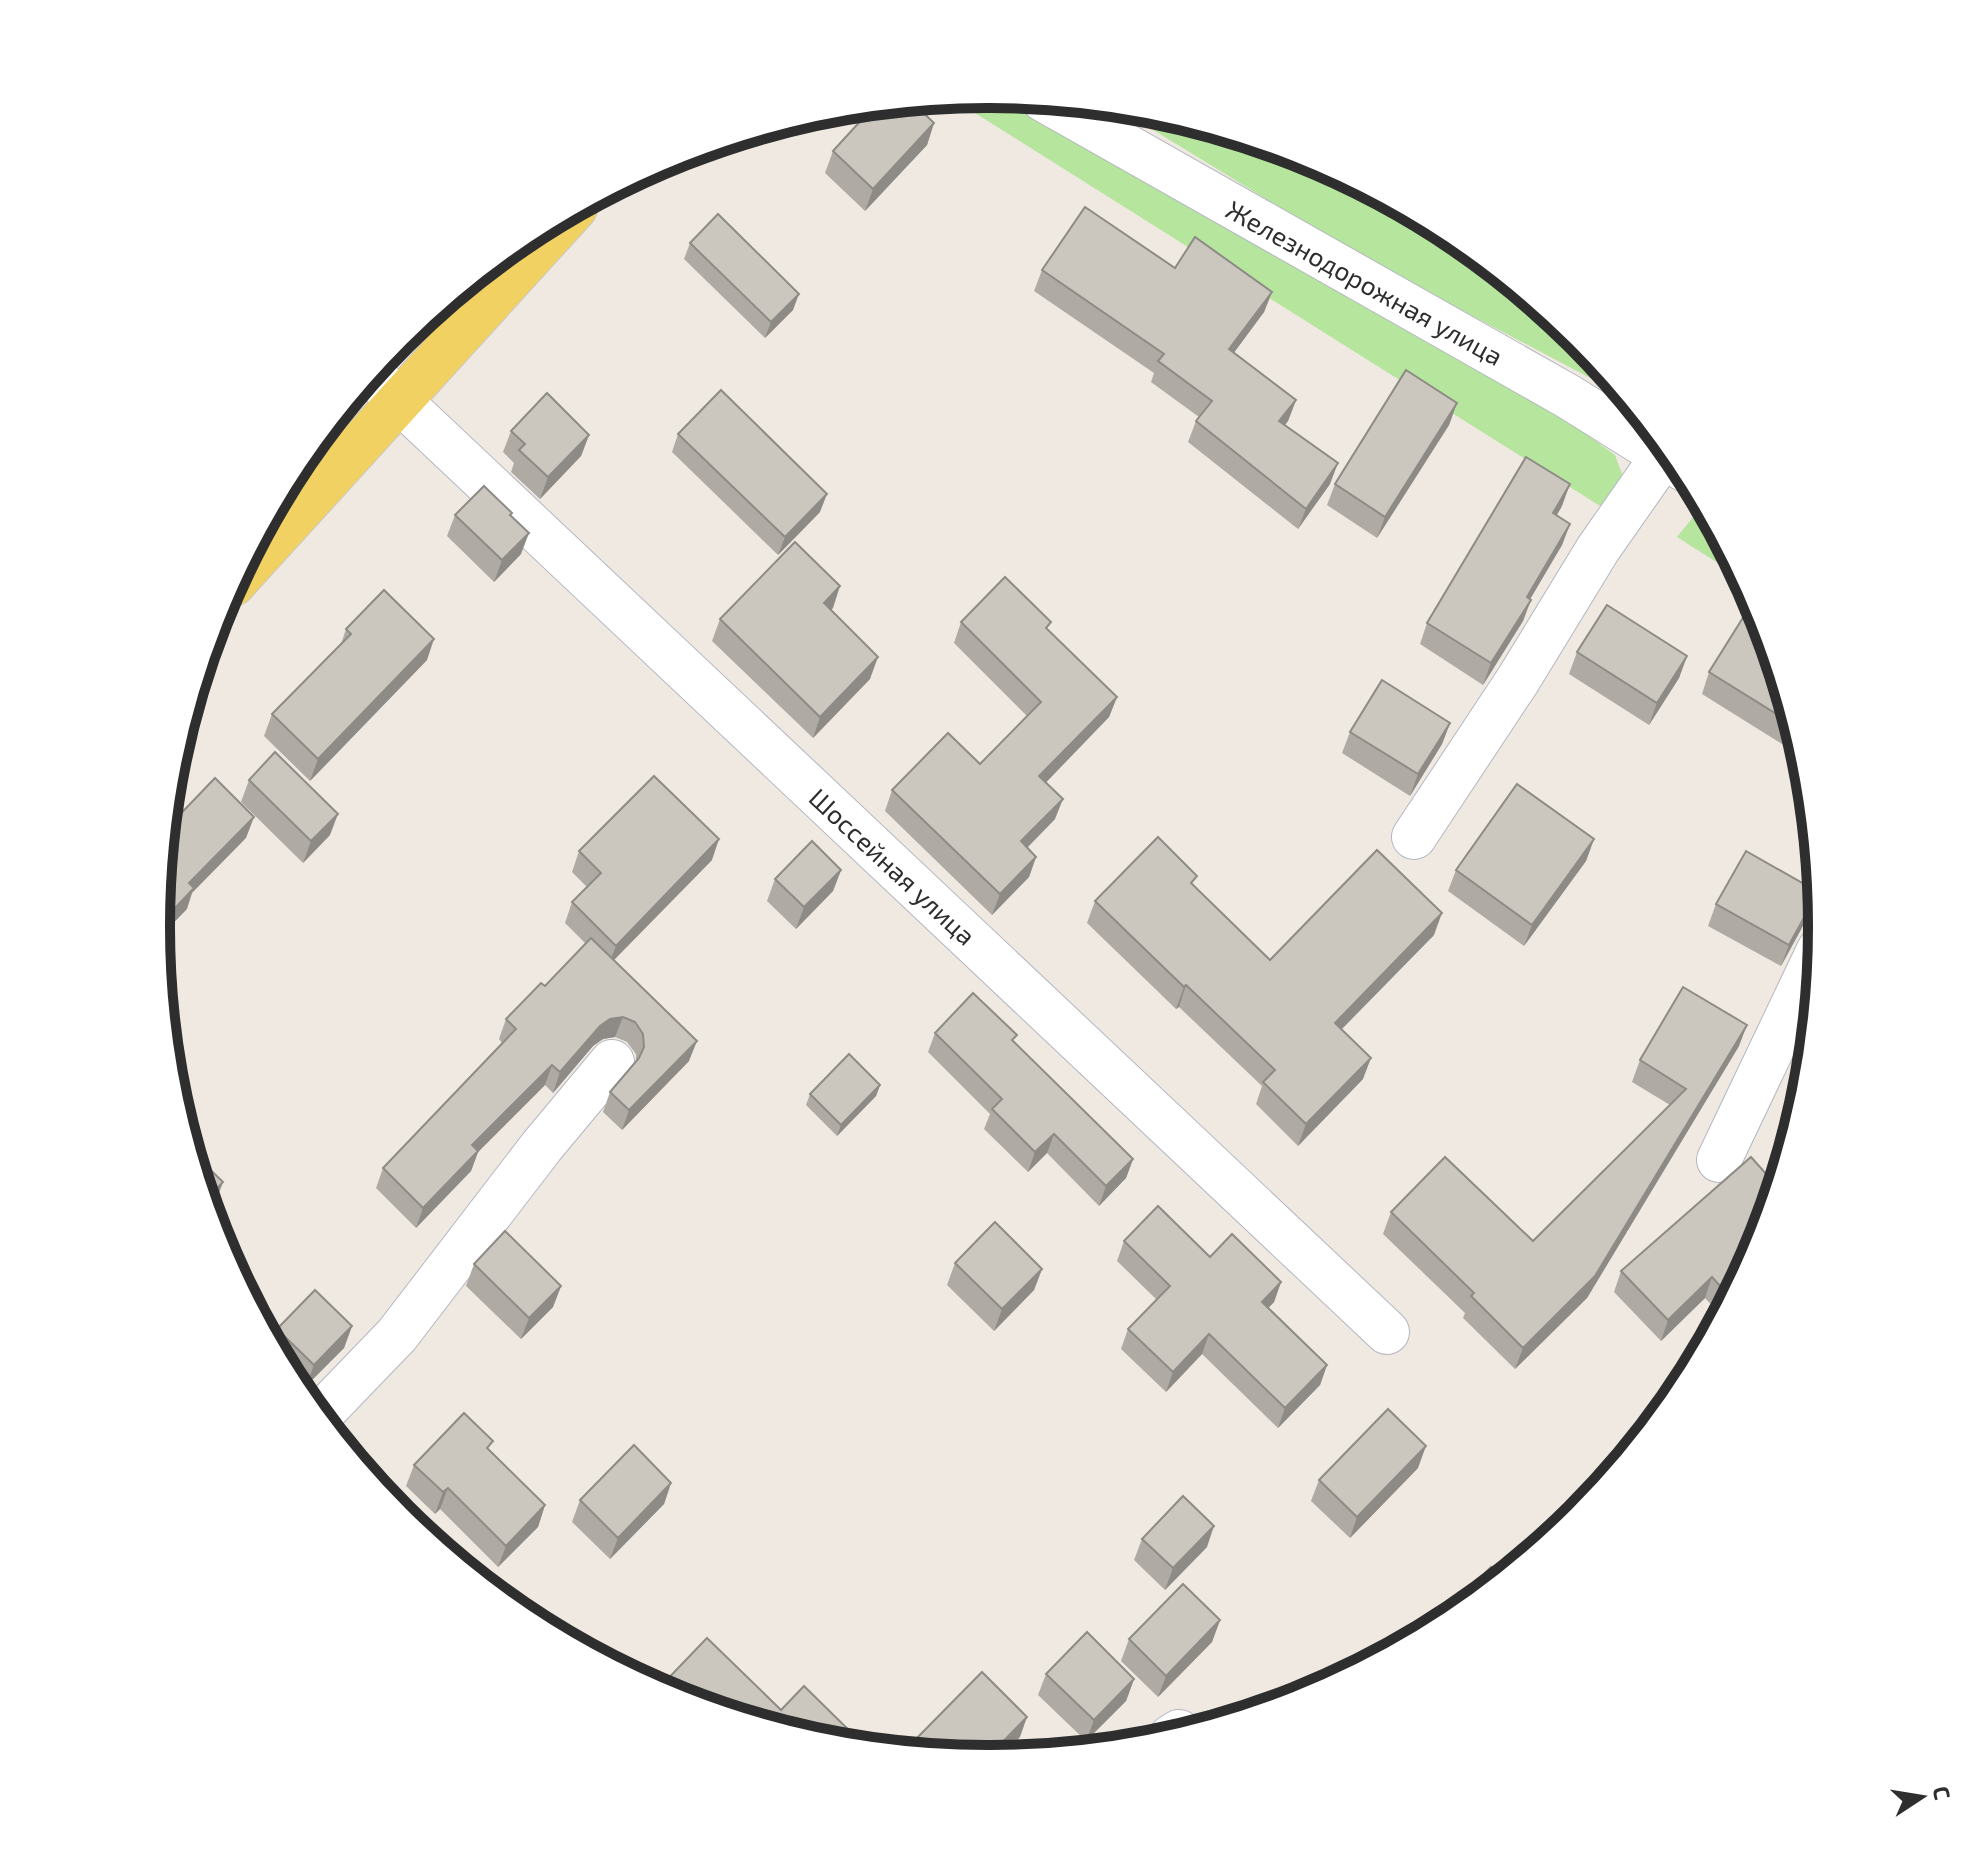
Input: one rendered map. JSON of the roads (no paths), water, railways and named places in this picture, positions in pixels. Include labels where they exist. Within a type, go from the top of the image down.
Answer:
[{"type":"main road","points":[[270,537],[385,387],[536,245]]},
{"type":"street","name":"Железнодорожная улица","points":[[1066,112],[1569,397],[1654,450]]},
{"type":"street","name":"Шоссейная улица","points":[[385,387],[1387,1332]]},
{"type":"street","points":[[1414,837],[1518,680],[1598,549],[1667,468]]},
{"type":"street","points":[[1719,1160],[1806,977]]},
{"type":"street","points":[[327,1407],[397,1335],[542,1146],[612,1062]]}]
